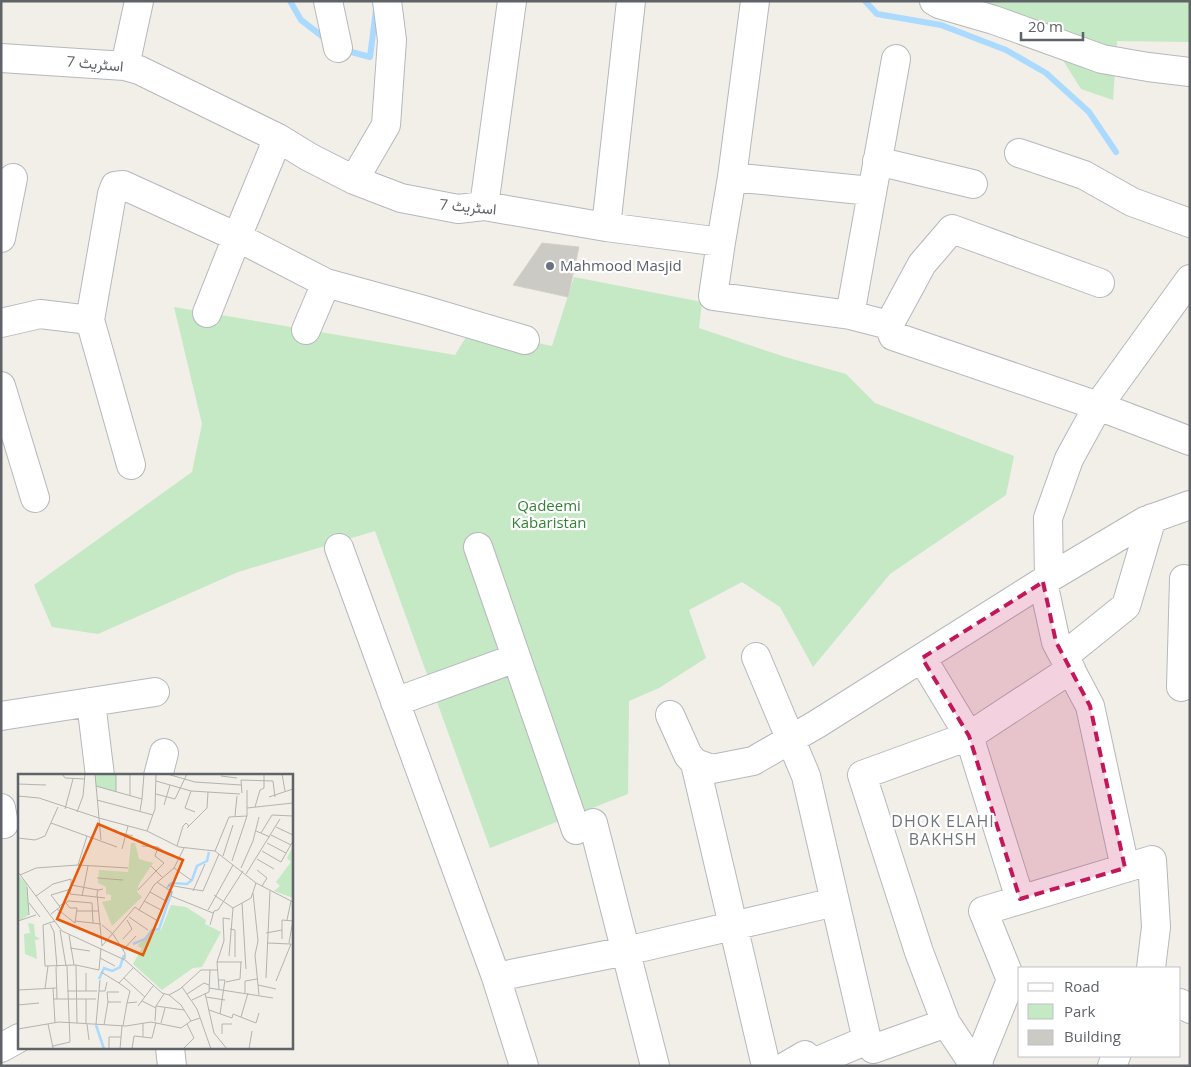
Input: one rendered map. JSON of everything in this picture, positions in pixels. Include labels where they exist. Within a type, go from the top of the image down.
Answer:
[{"type":"street","points":[[125,66],[139,1]]},
{"type":"street","points":[[328,1],[338,48]]},
{"type":"street","points":[[354,180],[386,125],[392,40],[387,1]]},
{"type":"street","points":[[484,206],[512,1]]},
{"type":"street","points":[[606,227],[632,1]]},
{"type":"street","points":[[755,1],[732,177],[713,296],[850,315],[889,325]]},
{"type":"street","points":[[934,1],[994,20],[1102,59],[1148,68],[1190,72]]},
{"type":"street","name":"اسٹریٹ 7","points":[[1,58],[125,66],[139,70],[278,138],[309,157],[354,180],[401,198],[458,209],[484,206],[606,227],[721,242]]},
{"type":"street","points":[[850,315],[876,161],[896,59]]},
{"type":"street","points":[[207,313],[278,138]]},
{"type":"street","points":[[1019,153],[1084,175],[1132,202],[1190,223]]},
{"type":"street","points":[[876,161],[973,184]]},
{"type":"street","points":[[732,177],[871,191]]},
{"type":"street","points":[[1,238],[13,178]]},
{"type":"street","points":[[130,465],[90,320],[115,186],[123,185],[237,237],[326,283],[525,340]]},
{"type":"street","points":[[1100,283],[952,230],[922,264],[889,325],[893,336],[1098,406],[1190,441]]},
{"type":"street","points":[[1125,868],[1090,706],[1056,642],[1046,580],[1048,518],[1069,459],[1098,406],[1190,279]]},
{"type":"street","points":[[306,330],[326,283]]},
{"type":"street","points":[[1,324],[40,314],[90,320]]},
{"type":"street","points":[[1,386],[35,498]]},
{"type":"street","points":[[695,763],[712,769],[754,761],[1145,520],[1190,504]]},
{"type":"street","points":[[1151,967],[1156,927],[1152,860],[983,911],[1015,981],[978,1065],[972,1062],[946,1024],[919,952],[862,775],[969,736],[1068,663],[1126,606],[1152,518]]},
{"type":"street","points":[[478,546],[516,658],[585,826],[626,951],[656,1066]]},
{"type":"street","points":[[339,548],[496,977],[524,1066]]},
{"type":"street","points":[[1181,687],[1186,620],[1184,579]]},
{"type":"street","points":[[395,702],[516,658]]},
{"type":"street","points":[[756,658],[806,776],[867,1040],[873,1049],[946,1024]]},
{"type":"street","points":[[922,658],[969,736],[1020,899]]},
{"type":"street","points":[[1,716],[155,692]]},
{"type":"street","points":[[91,702],[100,774]]},
{"type":"street","points":[[670,715],[688,755],[695,763],[766,1066]]},
{"type":"street","points":[[496,977],[626,951],[835,902]]},
{"type":"street","points":[[1,1048],[18,1039]]},
{"type":"street","points":[[786,1066],[805,1055],[814,1064],[867,1040]]},
{"type":"street","points":[[170,1050],[172,1066]]},
{"type":"highlighted area","points":[[1043,582],[1056,642],[1090,706],[1125,868],[1020,899],[969,736],[922,658]]},
{"type":"green space","points":[[944,1],[1190,1],[1190,42],[1117,41],[1113,100],[1081,89],[1054,46]]},
{"type":"green space","name":"Qadeemi Kabaristan","points":[[574,277],[702,302],[699,328],[785,357],[846,374],[875,403],[1014,456],[1006,495],[890,574],[813,667],[780,607],[742,582],[689,610],[706,658],[659,688],[629,701],[628,794],[490,848],[375,531],[238,572],[98,634],[52,627],[34,585],[192,472],[202,424],[174,307],[455,355],[471,329],[552,346]]},
{"type":"building","name":"Mahmood Masjid","points":[[542,243],[579,247],[568,297],[513,285]]},
{"type":"waterway","points":[[290,1],[301,20],[327,40]]},
{"type":"waterway","points":[[865,1],[877,14],[941,25],[1006,50],[1046,73],[1089,112],[1116,152]]},
{"type":"waterway","points":[[344,50],[370,57],[376,10]]},
{"type":"place","name":"Mahmood Masjid","points":[[550,266]]},
{"type":"district","name":"DHOK ELAHI BAKHSH","points":[[943,830]]}]
